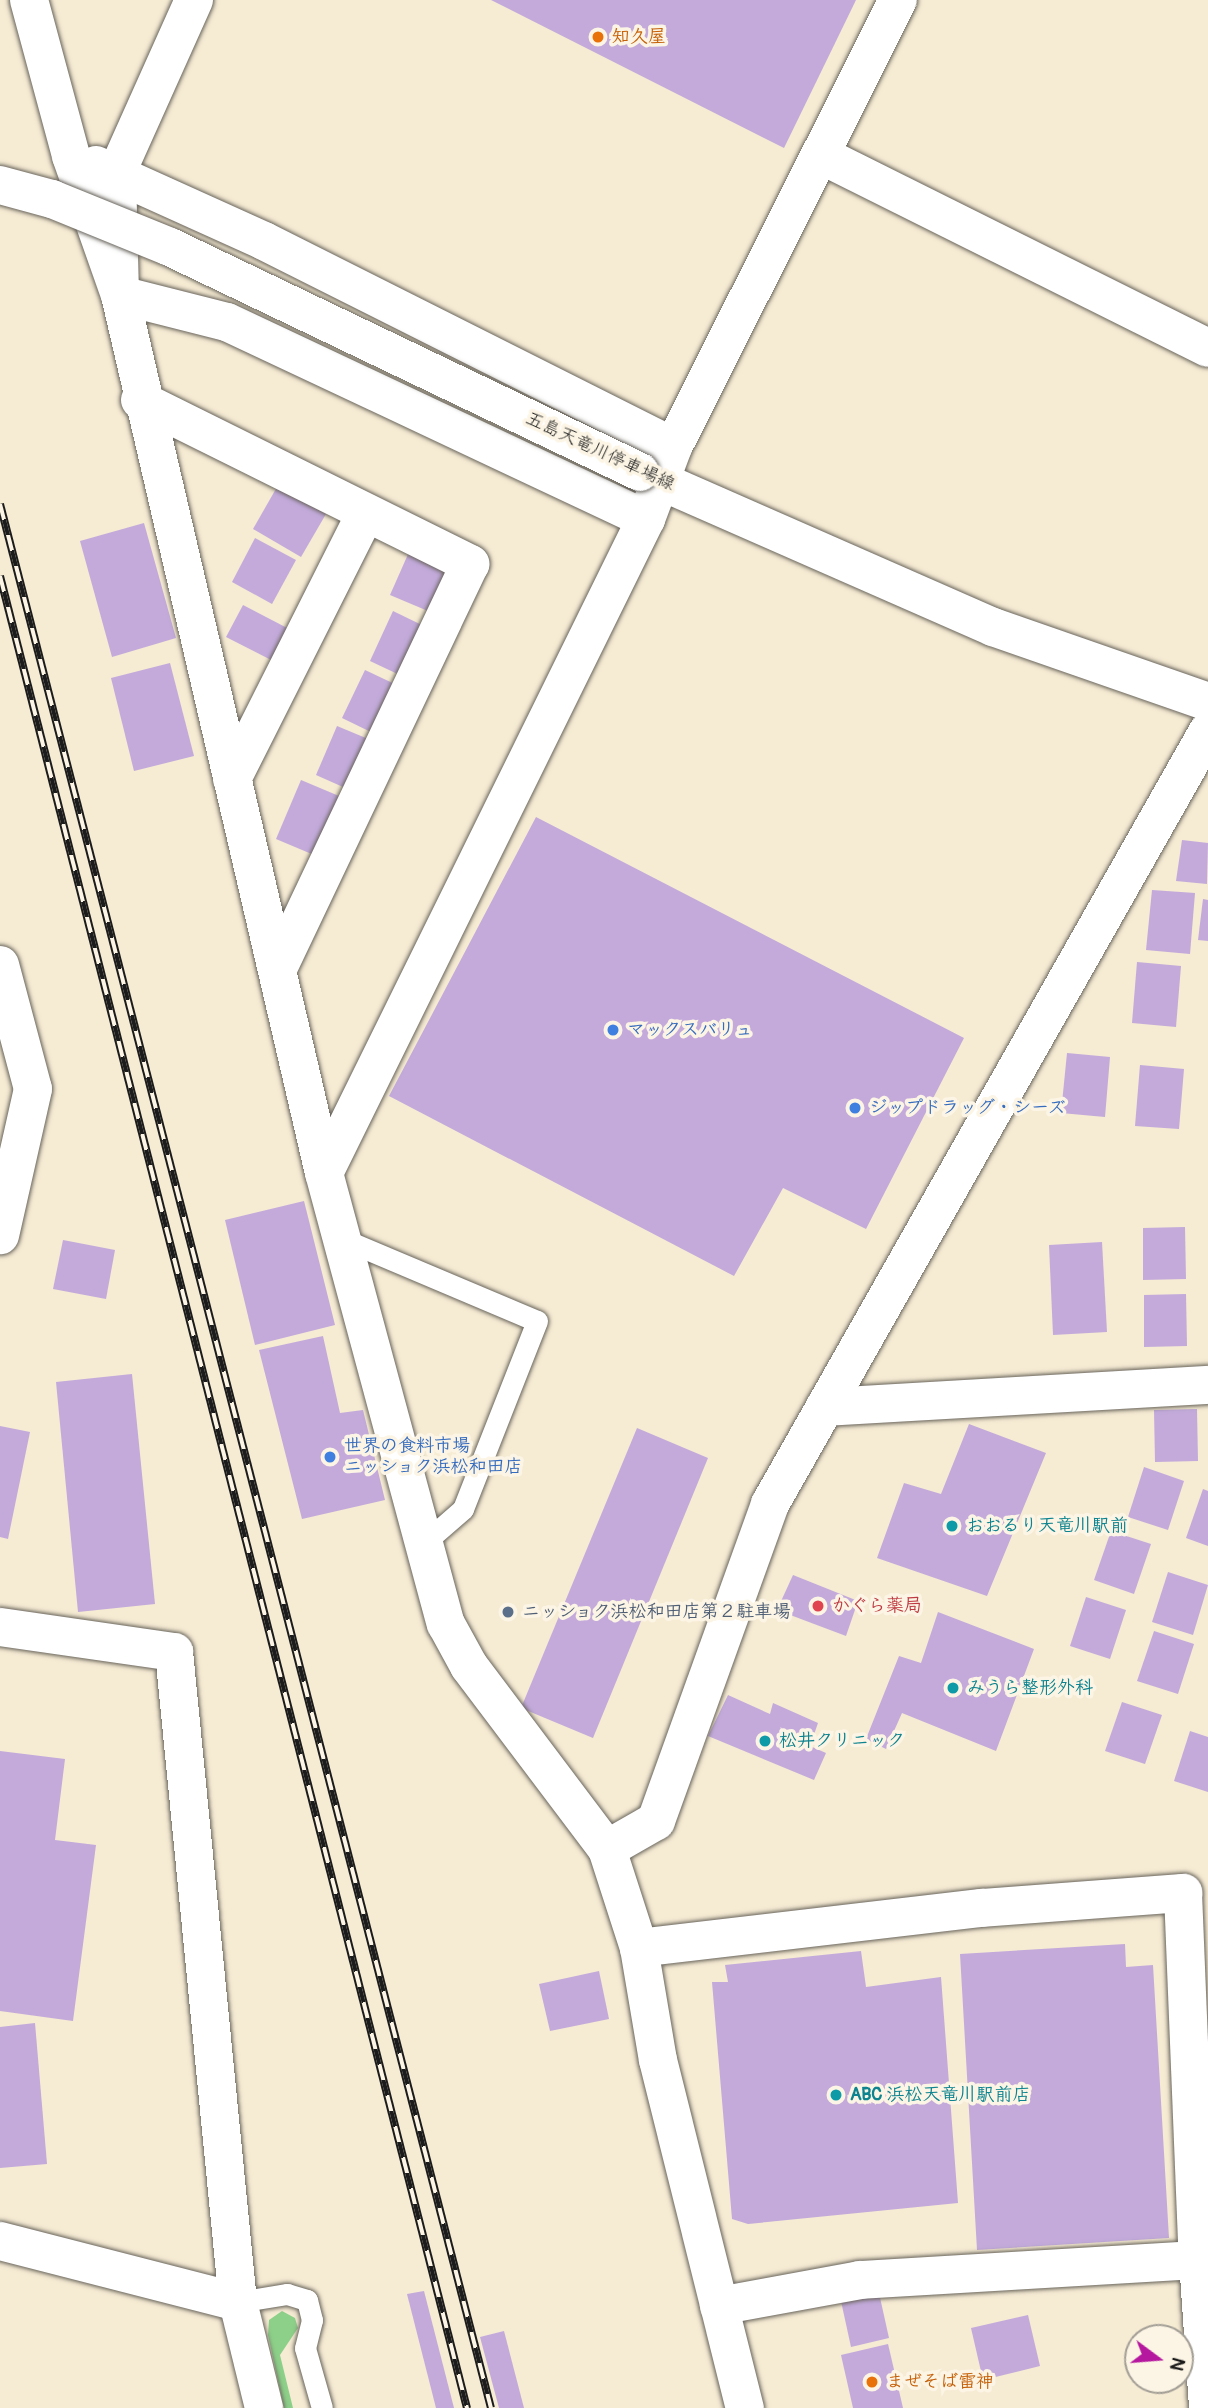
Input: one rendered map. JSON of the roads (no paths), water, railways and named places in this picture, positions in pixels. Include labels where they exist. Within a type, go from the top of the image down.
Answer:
[{"type":"street","points":[[29,0],[71,156],[120,295],[140,400],[278,968],[324,1173],[345,1240],[446,1624],[469,1666],[607,1849],[639,1948],[657,2060],[746,2408]]},
{"type":"street","points":[[120,295],[117,172],[194,0]]},
{"type":"street","points":[[324,1173],[646,519],[659,467],[898,0]]},
{"type":"street","points":[[821,155],[1208,348]]},
{"type":"street","points":[[71,156],[117,172],[659,467]]},
{"type":"street","name":"五島天竜川停車場線","points":[[0,186],[52,199],[170,247],[659,467],[993,627],[1208,702]]},
{"type":"street","points":[[120,295],[227,322],[646,519]]},
{"type":"street","points":[[140,400],[470,564],[278,968]]},
{"type":"street","points":[[232,779],[366,513]]},
{"type":"street","points":[[607,1849],[656,1821],[770,1504],[1208,731]]},
{"type":"street","points":[[0,1235],[33,1090],[1,975]]},
{"type":"street","points":[[825,1406],[1208,1385]]},
{"type":"street","points":[[0,1627],[174,1652],[238,2302],[264,2408]]},
{"type":"street","points":[[639,1948],[982,1908],[1202,1891],[1198,2260],[1208,2408]]},
{"type":"street","points":[[0,2242],[238,2302]]},
{"type":"street","points":[[719,2306],[860,2280],[1198,2260]]},
{"type":"lane","points":[[345,1240],[537,1321],[463,1509],[425,1542]]},
{"type":"lane","points":[[238,2302],[286,2294],[307,2300],[312,2320],[305,2348],[323,2408]]},
{"type":"railway","points":[[0,504],[491,2408]]},
{"type":"railway","points":[[0,576],[467,2408]]},
{"type":"place","name":"知久屋","points":[[598,37]]},
{"type":"place","name":"マックスバリュ","points":[[613,1030]]},
{"type":"place","name":"ジップドラッグ・シーズ","points":[[855,1108]]},
{"type":"place","name":"世界の食料市場 ニッショク浜松和田店","points":[[330,1457]]},
{"type":"place","name":"おおるり天竜川駅前","points":[[952,1526]]},
{"type":"place","name":"かぐら薬局","points":[[818,1606]]},
{"type":"place","name":"ニッショク浜松和田店第２駐車場","points":[[508,1612]]},
{"type":"place","name":"みうら整形外科","points":[[953,1688]]},
{"type":"place","name":"松井クリニック","points":[[765,1741]]},
{"type":"place","name":"ABC 浜松天竜川駅前店","points":[[836,2095]]},
{"type":"place","name":"まぜそば雷神","points":[[872,2382]]}]
